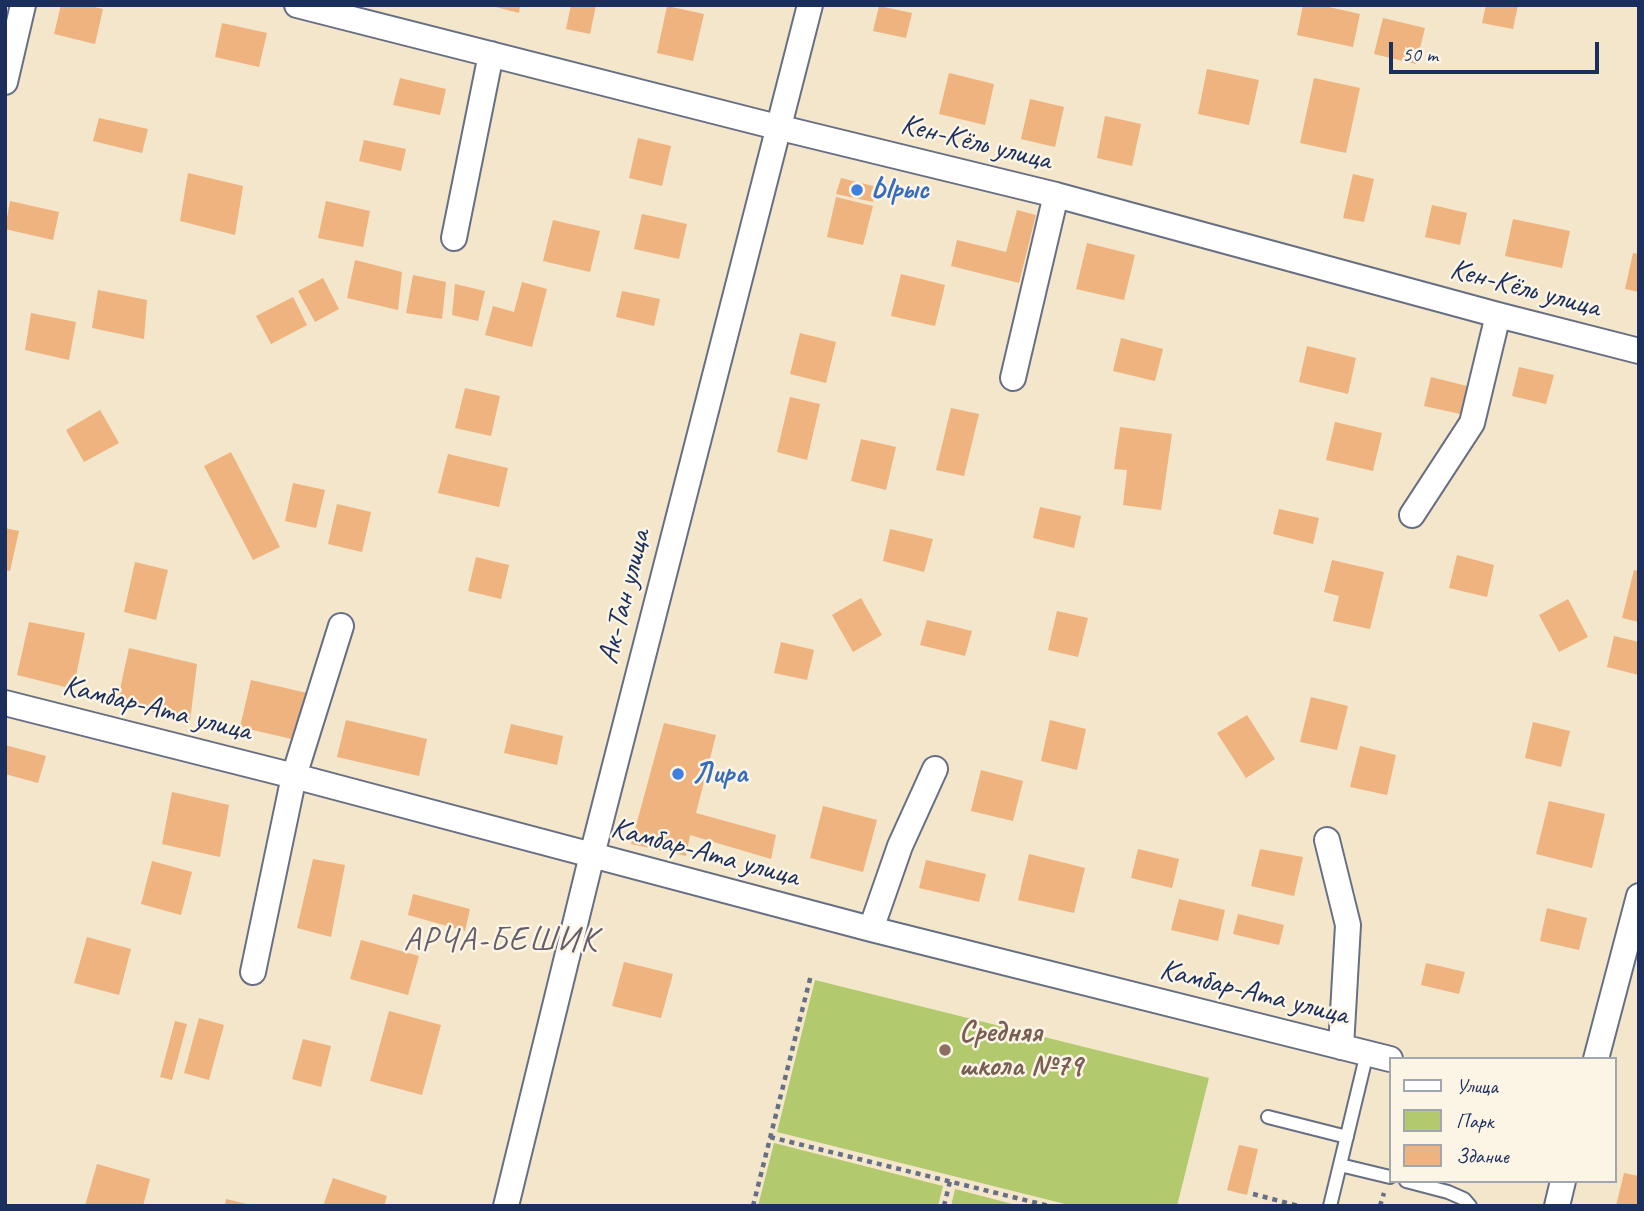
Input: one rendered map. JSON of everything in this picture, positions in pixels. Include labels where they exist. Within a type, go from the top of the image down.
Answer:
[{"type":"street","points":[[5,82],[23,5]]},
{"type":"street","name":"Кен-Кёль улица","points":[[297,5],[1056,195],[1639,351]]},
{"type":"street","name":"Ак-Тан улица","points":[[506,1206],[592,855],[810,5]]},
{"type":"street","points":[[454,238],[491,54]]},
{"type":"street","points":[[1013,378],[1056,195]]},
{"type":"street","points":[[1412,515],[1472,423],[1498,315]]},
{"type":"street","points":[[253,972],[294,776],[341,626]]},
{"type":"street","name":"Камбар-Ата улица","points":[[5,703],[294,776],[871,929],[1379,1056]]},
{"type":"street","points":[[871,929],[900,846],[935,769]]},
{"type":"street","points":[[1327,840],[1348,925],[1341,1047]]},
{"type":"street","points":[[1597,1057],[1639,896]]},
{"type":"street","points":[[1557,1206],[1563,1183]]},
{"type":"lane","points":[[1330,1206],[1347,1136],[1379,1056]]},
{"type":"lane","points":[[1268,1117],[1347,1136]]},
{"type":"lane","points":[[1340,1165],[1388,1177]]},
{"type":"lane","points":[[1414,1183],[1448,1192],[1464,1199],[1470,1206]]},
{"type":"path","points":[[753,1206],[811,975]]},
{"type":"path","points":[[770,1137],[1049,1206]]},
{"type":"path","points":[[944,1206],[950,1181]]},
{"type":"path","points":[[1253,1194],[1299,1206]]},
{"type":"green space","points":[[815,980],[1209,1078],[1177,1206],[1073,1206],[777,1132]]},
{"type":"green space","points":[[774,1143],[943,1186],[938,1206],[758,1206]]},
{"type":"green space","points":[[955,1189],[1020,1206],[951,1206]]},
{"type":"building","points":[[61,5],[86,5],[103,9],[95,44],[54,34]]},
{"type":"building","points":[[488,5],[520,5],[519,13]]},
{"type":"building","points":[[571,5],[596,5],[590,34],[566,29]]},
{"type":"building","points":[[1303,5],[1320,5],[1360,14],[1353,47],[1297,35]]},
{"type":"building","points":[[1486,5],[1518,5],[1513,29],[1482,23]]},
{"type":"building","points":[[667,6],[704,14],[693,61],[657,53]]},
{"type":"building","points":[[879,6],[912,13],[906,38],[873,31]]},
{"type":"building","points":[[1383,18],[1425,28],[1416,64],[1374,54]]},
{"type":"building","points":[[222,23],[267,33],[259,67],[215,57]]},
{"type":"building","points":[[1207,69],[1259,80],[1249,125],[1198,114]]},
{"type":"building","points":[[949,73],[994,84],[985,125],[939,114]]},
{"type":"building","points":[[400,78],[446,89],[440,115],[393,105]]},
{"type":"building","points":[[1314,78],[1360,88],[1346,153],[1300,143]]},
{"type":"building","points":[[1030,99],[1064,107],[1055,147],[1021,139]]},
{"type":"building","points":[[1105,116],[1141,124],[1132,166],[1097,158]]},
{"type":"building","points":[[99,118],[148,129],[142,153],[93,141]]},
{"type":"building","points":[[638,138],[671,146],[662,186],[629,178]]},
{"type":"building","points":[[364,140],[406,149],[401,171],[359,161]]},
{"type":"building","points":[[188,173],[243,186],[235,235],[180,221]]},
{"type":"building","points":[[1353,174],[1374,179],[1364,222],[1343,218]]},
{"type":"building","name":"Ырыс","points":[[841,178],[877,187],[873,202],[836,194]]},
{"type":"building","points":[[836,197],[873,206],[863,245],[827,237]]},
{"type":"building","points":[[10,201],[59,212],[53,240],[5,229]]},
{"type":"building","points":[[326,201],[370,211],[363,247],[318,238]]},
{"type":"building","points":[[1432,205],[1467,213],[1460,245],[1425,237]]},
{"type":"building","points":[[1017,210],[1036,215],[1019,283],[951,266],[957,240],[1006,252]]},
{"type":"building","points":[[642,214],[687,224],[679,259],[634,249]]},
{"type":"building","points":[[1513,219],[1570,231],[1562,268],[1505,256]]},
{"type":"building","points":[[553,220],[600,231],[590,272],[543,261]]},
{"type":"building","points":[[1087,243],[1135,255],[1124,300],[1076,289]]},
{"type":"building","points":[[1633,253],[1639,254],[1639,292],[1625,289]]},
{"type":"building","points":[[355,260],[402,272],[398,310],[347,298]]},
{"type":"building","points":[[901,274],[945,285],[935,326],[891,316]]},
{"type":"building","points":[[413,275],[446,282],[442,319],[406,313]]},
{"type":"building","points":[[323,278],[339,309],[315,322],[298,291]]},
{"type":"building","points":[[522,282],[547,289],[532,347],[485,335],[493,306],[514,312]]},
{"type":"building","points":[[455,284],[485,291],[478,321],[452,315]]},
{"type":"building","points":[[98,290],[147,300],[144,339],[92,328]]},
{"type":"building","points":[[622,291],[660,299],[654,326],[616,317]]},
{"type":"building","points":[[293,297],[307,325],[271,344],[256,316]]},
{"type":"building","points":[[31,313],[76,322],[69,360],[25,350]]},
{"type":"building","points":[[800,333],[836,342],[826,383],[790,374]]},
{"type":"building","points":[[1121,338],[1163,349],[1155,381],[1113,371]]},
{"type":"building","points":[[1307,346],[1356,358],[1348,394],[1299,382]]},
{"type":"building","points":[[1519,367],[1554,375],[1546,404],[1512,396]]},
{"type":"building","points":[[1431,377],[1471,387],[1465,415],[1424,406]]},
{"type":"building","points":[[465,388],[500,396],[491,436],[455,428]]},
{"type":"building","points":[[790,397],[820,404],[807,460],[777,452]]},
{"type":"building","points":[[951,408],[979,414],[964,476],[936,470]]},
{"type":"building","points":[[100,410],[119,443],[84,462],[66,430]]},
{"type":"building","points":[[1335,422],[1382,433],[1373,471],[1326,460]]},
{"type":"building","points":[[1120,427],[1172,434],[1161,510],[1123,505],[1127,470],[1114,469]]},
{"type":"building","points":[[861,439],[896,447],[886,490],[851,481]]},
{"type":"building","points":[[231,452],[280,547],[253,560],[204,466]]},
{"type":"building","points":[[448,454],[508,468],[499,507],[438,493]]},
{"type":"building","points":[[293,483],[325,490],[316,528],[285,521]]},
{"type":"building","points":[[337,504],[371,512],[362,552],[328,544]]},
{"type":"building","points":[[1040,507],[1081,516],[1074,548],[1033,538]]},
{"type":"building","points":[[1279,509],[1319,518],[1313,544],[1273,534]]},
{"type":"building","points":[[5,528],[19,531],[10,571],[5,570]]},
{"type":"building","points":[[890,529],[933,539],[924,572],[883,561]]},
{"type":"building","points":[[1457,555],[1494,565],[1487,597],[1449,588]]},
{"type":"building","points":[[476,557],[509,565],[501,599],[468,591]]},
{"type":"building","points":[[1332,560],[1384,572],[1370,629],[1333,621],[1339,596],[1324,592]]},
{"type":"building","points":[[135,562],[168,570],[156,620],[124,612]]},
{"type":"building","points":[[1634,570],[1639,571],[1639,622],[1622,618]]},
{"type":"building","points":[[861,598],[882,635],[853,652],[832,615]]},
{"type":"building","points":[[1568,599],[1588,637],[1559,652],[1539,615]]},
{"type":"building","points":[[1057,611],[1088,618],[1078,657],[1048,650]]},
{"type":"building","points":[[927,620],[972,631],[965,656],[920,645]]},
{"type":"building","points":[[29,622],[85,633],[73,689],[17,675]]},
{"type":"building","points":[[1614,636],[1639,642],[1639,675],[1607,667]]},
{"type":"building","points":[[781,642],[814,650],[807,680],[774,673]]},
{"type":"building","points":[[129,648],[197,664],[190,721],[117,703]]},
{"type":"building","points":[[251,680],[307,693],[296,740],[240,727]]},
{"type":"building","points":[[1311,697],[1348,706],[1337,750],[1300,742]]},
{"type":"building","points":[[1247,715],[1275,759],[1246,778],[1217,733]]},
{"type":"building","points":[[346,720],[427,739],[419,776],[337,757]]},
{"type":"building","points":[[1050,720],[1086,729],[1077,770],[1041,761]]},
{"type":"building","points":[[1533,722],[1570,731],[1561,767],[1525,758]]},
{"type":"building","name":"Лира","points":[[664,723],[716,735],[696,813],[776,835],[771,859],[690,835],[686,856],[631,844]]},
{"type":"building","points":[[511,724],[563,736],[557,765],[504,753]]},
{"type":"building","points":[[5,745],[46,756],[38,783],[5,774]]},
{"type":"building","points":[[1360,746],[1396,755],[1387,795],[1350,787]]},
{"type":"building","points":[[981,770],[1023,781],[1013,821],[971,811]]},
{"type":"building","points":[[172,792],[229,805],[220,857],[162,844]]},
{"type":"building","points":[[1549,801],[1605,814],[1592,868],[1536,854]]},
{"type":"building","points":[[823,806],[877,820],[863,872],[810,858]]},
{"type":"building","points":[[1138,849],[1179,859],[1172,888],[1131,878]]},
{"type":"building","points":[[1260,849],[1303,857],[1294,896],[1251,886]]},
{"type":"building","points":[[1029,854],[1085,868],[1074,913],[1018,900]]},
{"type":"building","points":[[313,859],[345,865],[331,937],[297,928]]},
{"type":"building","points":[[926,860],[986,874],[979,902],[919,888]]},
{"type":"building","points":[[152,861],[192,872],[181,915],[141,904]]},
{"type":"building","points":[[413,894],[470,909],[465,931],[408,915]]},
{"type":"building","points":[[1179,899],[1225,910],[1218,941],[1171,930]]},
{"type":"building","points":[[1547,908],[1587,918],[1579,950],[1540,941]]},
{"type":"building","points":[[1238,914],[1284,925],[1279,945],[1233,934]]},
{"type":"building","points":[[87,937],[131,949],[119,995],[74,983]]},
{"type":"building","points":[[361,940],[419,956],[408,995],[350,979]]},
{"type":"building","points":[[624,962],[673,974],[661,1018],[612,1006]]},
{"type":"building","points":[[1426,963],[1465,972],[1459,994],[1421,985]]},
{"type":"building","points":[[389,1011],[441,1025],[422,1095],[370,1081]]},
{"type":"building","points":[[199,1018],[224,1025],[209,1080],[184,1073]]},
{"type":"building","points":[[175,1021],[187,1024],[172,1080],[160,1077]]},
{"type":"building","points":[[303,1039],[331,1046],[321,1087],[292,1079]]},
{"type":"building","points":[[1239,1145],[1258,1149],[1247,1195],[1227,1190]]},
{"type":"building","points":[[97,1164],[150,1179],[143,1206],[85,1206]]},
{"type":"building","points":[[1624,1173],[1639,1176],[1639,1206],[1616,1206]]},
{"type":"building","points":[[333,1178],[387,1196],[384,1206],[323,1206]]},
{"type":"building","points":[[226,1199],[251,1205],[251,1206],[225,1206]]},
{"type":"place","name":"Ырыс","points":[[857,190]]},
{"type":"place","name":"Лира","points":[[678,774]]},
{"type":"place","name":"Средняя школа №79","points":[[945,1050]]},
{"type":"district","name":"АРЧА-БЕШИК","points":[[501,941]]}]
